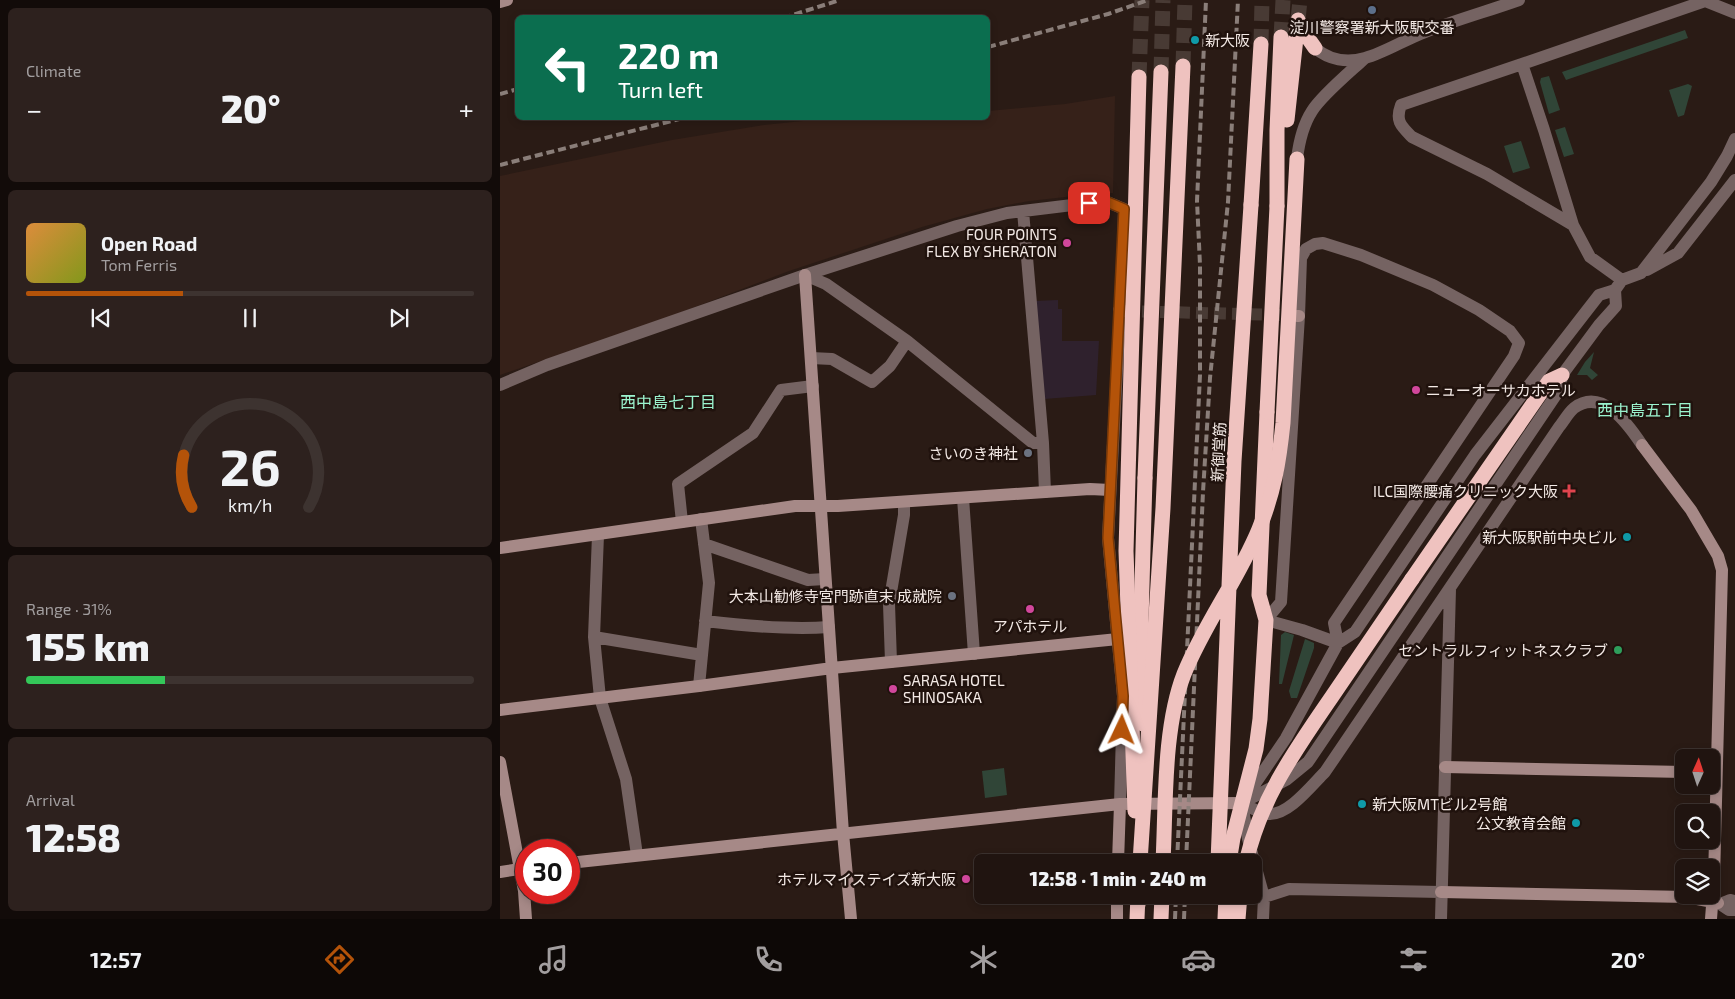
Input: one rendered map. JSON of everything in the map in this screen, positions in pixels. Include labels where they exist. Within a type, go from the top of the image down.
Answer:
[{"type":"highway","points":[[1278,180],[1286,129],[1298,20],[1315,48]]},
{"type":"highway","points":[[1231,854],[1253,764],[1260,719],[1266,620],[1259,594],[1278,180],[1277,130],[1281,37]]},
{"type":"highway","name":"新御堂筋","points":[[1218,854],[1234,461],[1261,44]]},
{"type":"highway","points":[[1140,854],[1163,508],[1183,66]]},
{"type":"highway","points":[[1139,854],[1143,724],[1141,621],[1161,72]]},
{"type":"highway","points":[[1139,77],[1126,551],[1139,854]]},
{"type":"highway","points":[[1258,83],[1278,180]]},
{"type":"highway","points":[[1163,854],[1169,756],[1177,699],[1184,675],[1211,618],[1245,559],[1272,492],[1280,461],[1297,159]]},
{"type":"highway","points":[[1248,854],[1262,809],[1283,770],[1549,381],[1562,375]]},
{"type":"highway","points":[[1160,919],[1161,904]]},
{"type":"highway","points":[[1216,919],[1217,904]]},
{"type":"highway","points":[[1225,919],[1226,904]]},
{"type":"highway","points":[[1238,919],[1239,904]]},
{"type":"street","points":[[500,2],[507,0]]},
{"type":"street","points":[[1315,48],[1322,54],[1341,60],[1365,58],[1424,32],[1519,0]]},
{"type":"street","points":[[1574,225],[1487,174],[1412,137],[1399,121],[1398,113],[1401,105],[1706,0],[1735,13]]},
{"type":"street","points":[[1297,159],[1304,126],[1312,110],[1365,58]]},
{"type":"street","points":[[1522,64],[1574,225],[1590,257],[1618,285]]},
{"type":"street","points":[[1640,273],[1711,182],[1727,156],[1735,138]]},
{"type":"street","points":[[1263,919],[1264,898],[1248,839],[1242,804],[1286,738],[1338,643],[1355,632],[1475,455],[1599,295],[1678,253],[1735,180]]},
{"type":"street","points":[[500,385],[547,365],[805,275],[957,226],[1007,213],[1105,201],[1124,209],[1122,310],[1108,538],[1123,696],[1118,854]]},
{"type":"street","points":[[1023,211],[1045,492]]},
{"type":"street","points":[[1323,243],[1361,255],[1433,285],[1479,310],[1510,331],[1519,343],[1514,356],[1334,623],[1338,643],[1266,620],[1281,602],[1301,258],[1306,249],[1315,244],[1323,243]]},
{"type":"street","points":[[805,275],[826,284],[907,341],[1033,443],[1042,442]]},
{"type":"street","points":[[805,275],[843,833],[852,919]]},
{"type":"street","points":[[1242,804],[1286,780],[1308,762],[1551,404],[1560,389],[1562,375],[1599,325],[1616,306],[1618,285]]},
{"type":"street","points":[[811,358],[832,359],[872,382],[890,366],[907,341]]},
{"type":"street","points":[[682,522],[678,484],[753,433],[781,390],[813,386]]},
{"type":"street","points":[[580,862],[1120,804],[1242,804],[1266,814],[1278,813],[1291,806],[1325,772],[1559,427],[1574,409],[1583,403],[1602,403],[1628,425],[1691,510],[1713,547],[1721,565],[1715,749]]},
{"type":"street","points":[[1544,450],[1551,404]]},
{"type":"street","points":[[500,548],[795,506],[904,502],[1090,489],[1110,490]]},
{"type":"street","points":[[963,498],[974,654]]},
{"type":"street","points":[[891,662],[889,604],[904,515],[904,502]]},
{"type":"street","points":[[700,686],[709,583],[701,519]]},
{"type":"street","points":[[598,535],[594,637],[600,698],[626,779],[637,856]]},
{"type":"street","points":[[704,544],[808,580],[825,579]]},
{"type":"street","points":[[1441,919],[1450,589]]},
{"type":"street","points":[[705,621],[749,626],[829,627]]},
{"type":"street","points":[[594,637],[702,655]]},
{"type":"street","points":[[500,710],[832,668],[1118,639]]},
{"type":"street","points":[[1120,764],[1143,724]]},
{"type":"street","points":[[500,762],[517,839]]},
{"type":"street","points":[[1445,767],[1675,772]]},
{"type":"street","points":[[1714,794],[1714,859]]},
{"type":"street","points":[[500,872],[515,869]]},
{"type":"street","points":[[1264,898],[1289,889],[1675,897]]},
{"type":"street","points":[[1720,903],[1735,901]]},
{"type":"street","points":[[525,904],[526,919]]},
{"type":"street","points":[[1117,904],[1117,919]]},
{"type":"street","points":[[1711,919],[1716,904]]},
{"type":"street","points":[[1718,904],[1729,910],[1735,910]]},
{"type":"shaded area","points":[[1115,96],[1113,193],[1029,201],[987,209],[922,227],[789,271],[664,319],[500,375],[500,176],[672,140],[764,125],[812,120],[990,120],[990,111],[1065,104]]},
{"type":"shaded area","points":[[1058,300],[1058,309],[1062,309],[1062,341],[1099,341],[1096,395],[1044,399],[1035,301]]},
{"type":"green space","points":[[1685,30],[1688,38],[1566,80],[1562,72]]},
{"type":"green space","points":[[1549,76],[1560,110],[1549,114],[1540,82],[1541,78]]},
{"type":"green space","points":[[1688,84],[1692,86],[1684,115],[1678,117],[1669,90]]},
{"type":"green space","points":[[1565,127],[1574,154],[1564,157],[1555,130]]},
{"type":"green space","points":[[1521,141],[1530,168],[1513,173],[1504,146]]},
{"type":"green space","points":[[1594,352],[1590,368],[1598,375],[1592,380],[1587,375],[1577,375],[1585,362]]},
{"type":"green space","points":[[1285,632],[1294,635],[1282,684],[1279,684],[1281,635]]},
{"type":"green space","points":[[1305,639],[1314,643],[1314,648],[1297,698],[1291,698],[1289,691]]},
{"type":"green space","points":[[1004,768],[1007,795],[985,798],[982,771]]},
{"type":"tunnel","points":[[1139,77],[1142,0]]},
{"type":"tunnel","points":[[1161,72],[1163,0]]},
{"type":"tunnel","points":[[1183,66],[1185,0]]},
{"type":"tunnel","points":[[1261,44],[1262,0]]},
{"type":"tunnel","points":[[1281,37],[1283,0]]},
{"type":"tunnel","points":[[1298,20],[1300,0]]},
{"type":"tunnel","points":[[1124,311],[1282,315]]},
{"type":"railway","points":[[792,15],[840,0]]},
{"type":"railway","points":[[990,46],[1108,14],[1148,0]]},
{"type":"railway","points":[[1177,854],[1200,375],[1200,265],[1197,201],[1206,0]]},
{"type":"railway","points":[[1186,854],[1203,492],[1210,378],[1228,202],[1238,0]]},
{"type":"railway","points":[[500,94],[515,90]]},
{"type":"railway","points":[[500,165],[675,120]]},
{"type":"railway","points":[[1175,919],[1176,904]]},
{"type":"railway","points":[[1184,919],[1185,904]]},
{"type":"place","name":"淀川警察署新大阪駅交番","points":[[1372,10]]},
{"type":"place","name":"新大阪","points":[[1195,40]]},
{"type":"place","name":"FOUR POINTS FLEX BY SHERATON","points":[[1067,243]]},
{"type":"place","name":"ニューオーサカホテル","points":[[1416,390]]},
{"type":"place","name":"さいのき神社","points":[[1028,453]]},
{"type":"place","name":"ILC国際腰痛クリニック大阪","points":[[1569,491]]},
{"type":"place","name":"新大阪駅前中央ビル","points":[[1627,537]]},
{"type":"place","name":"大本山勧修寺宮門跡直末 成就院","points":[[952,596]]},
{"type":"place","name":"アパホテル","points":[[1030,609]]},
{"type":"place","name":"セントラルフィットネスクラブ","points":[[1618,650]]},
{"type":"place","name":"SARASA HOTEL SHINOSAKA","points":[[893,689]]},
{"type":"place","name":"新大阪MTビル2号館","points":[[1362,804]]},
{"type":"place","name":"公文教育会館","points":[[1576,823]]},
{"type":"place","name":"ホテルマイステイズ新大阪","points":[[966,879]]},
{"type":"district","name":"西中島七丁目","points":[[668,401]]},
{"type":"district","name":"西中島五丁目","points":[[1645,409]]},
{"type":"route","points":[[1089,203],[1105,201],[1124,209],[1108,538],[1123,696],[1122,730]]}]
